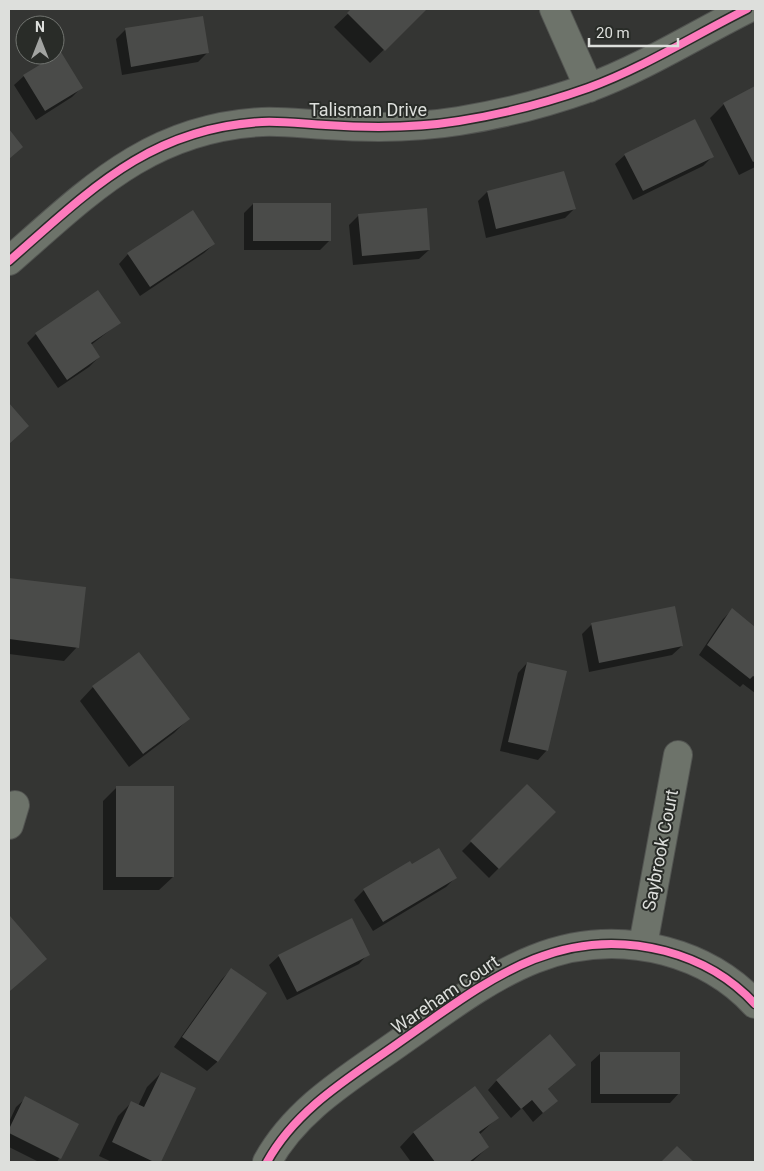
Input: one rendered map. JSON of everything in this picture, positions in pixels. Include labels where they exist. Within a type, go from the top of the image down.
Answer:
[{"type":"street","points":[[554,9],[589,88]]},
{"type":"street","name":"Talisman Drive","points":[[9,260],[101,181],[141,156],[186,136],[222,127],[262,122],[359,127],[457,122],[518,110],[589,88],[747,9]]},
{"type":"street","name":"Saybrook Court","points":[[643,945],[678,756]]},
{"type":"street","name":"Wareham Court","points":[[267,1162],[304,1112],[364,1067],[509,968],[550,952],[576,946],[615,942],[643,945],[684,956],[721,975],[755,1004]]},
{"type":"building","points":[[351,9],[427,9],[385,51],[347,13]]},
{"type":"building","points":[[203,16],[209,53],[131,67],[125,28]]},
{"type":"building","points":[[65,59],[83,88],[45,111],[23,75],[40,65],[65,65]]},
{"type":"building","points":[[755,86],[755,161],[753,162],[723,103]]},
{"type":"building","points":[[695,119],[714,157],[643,191],[624,154]]},
{"type":"building","points":[[9,129],[23,147],[9,159]]},
{"type":"building","points":[[564,171],[576,209],[496,229],[487,191]]},
{"type":"building","points":[[253,203],[331,203],[331,241],[253,241]]},
{"type":"building","points":[[427,208],[430,250],[362,256],[358,214]]},
{"type":"building","points":[[193,210],[215,244],[150,287],[127,253]]},
{"type":"building","points":[[98,290],[121,323],[91,343],[100,357],[67,380],[35,333]]},
{"type":"building","points":[[9,403],[29,426],[9,444]]},
{"type":"building","points":[[9,578],[86,587],[79,648],[9,639]]},
{"type":"building","points":[[675,606],[683,646],[599,663],[591,623]]},
{"type":"building","points":[[732,608],[755,627],[755,677],[753,676],[750,679],[707,645]]},
{"type":"building","points":[[139,652],[190,719],[143,754],[92,686]]},
{"type":"building","points":[[527,662],[567,671],[548,751],[508,742]]},
{"type":"building","points":[[527,784],[556,812],[499,869],[470,841]]},
{"type":"building","points":[[116,786],[174,786],[174,877],[116,877]]},
{"type":"building","points":[[439,848],[457,878],[383,922],[363,889],[410,861],[412,864]]},
{"type":"building","points":[[9,917],[47,959],[9,992]]},
{"type":"building","points":[[352,918],[370,955],[297,992],[278,955]]},
{"type":"building","points":[[231,968],[267,993],[218,1062],[182,1037]]},
{"type":"building","points":[[550,1034],[576,1065],[548,1089],[558,1101],[543,1113],[532,1100],[521,1109],[496,1080]]},
{"type":"building","points":[[600,1052],[680,1052],[680,1094],[600,1094]]},
{"type":"building","points":[[161,1072],[196,1088],[161,1162],[154,1162],[112,1142],[131,1101],[144,1107]]},
{"type":"building","points":[[475,1086],[499,1118],[479,1132],[489,1147],[469,1162],[435,1162],[413,1132]]},
{"type":"building","points":[[25,1096],[79,1124],[61,1159],[9,1133],[9,1129]]},
{"type":"building","points":[[677,1146],[694,1162],[661,1162]]},
{"type":"cycle path","points":[[9,261],[94,188],[153,150],[186,137],[222,127],[262,122],[393,127],[459,121],[524,108],[588,88],[629,71],[747,9]]},
{"type":"cycle path","points":[[267,1162],[293,1126],[308,1110],[342,1082],[490,981],[522,964],[554,952],[589,945],[625,944],[665,951],[690,959],[714,971],[736,986],[755,1004]]}]
